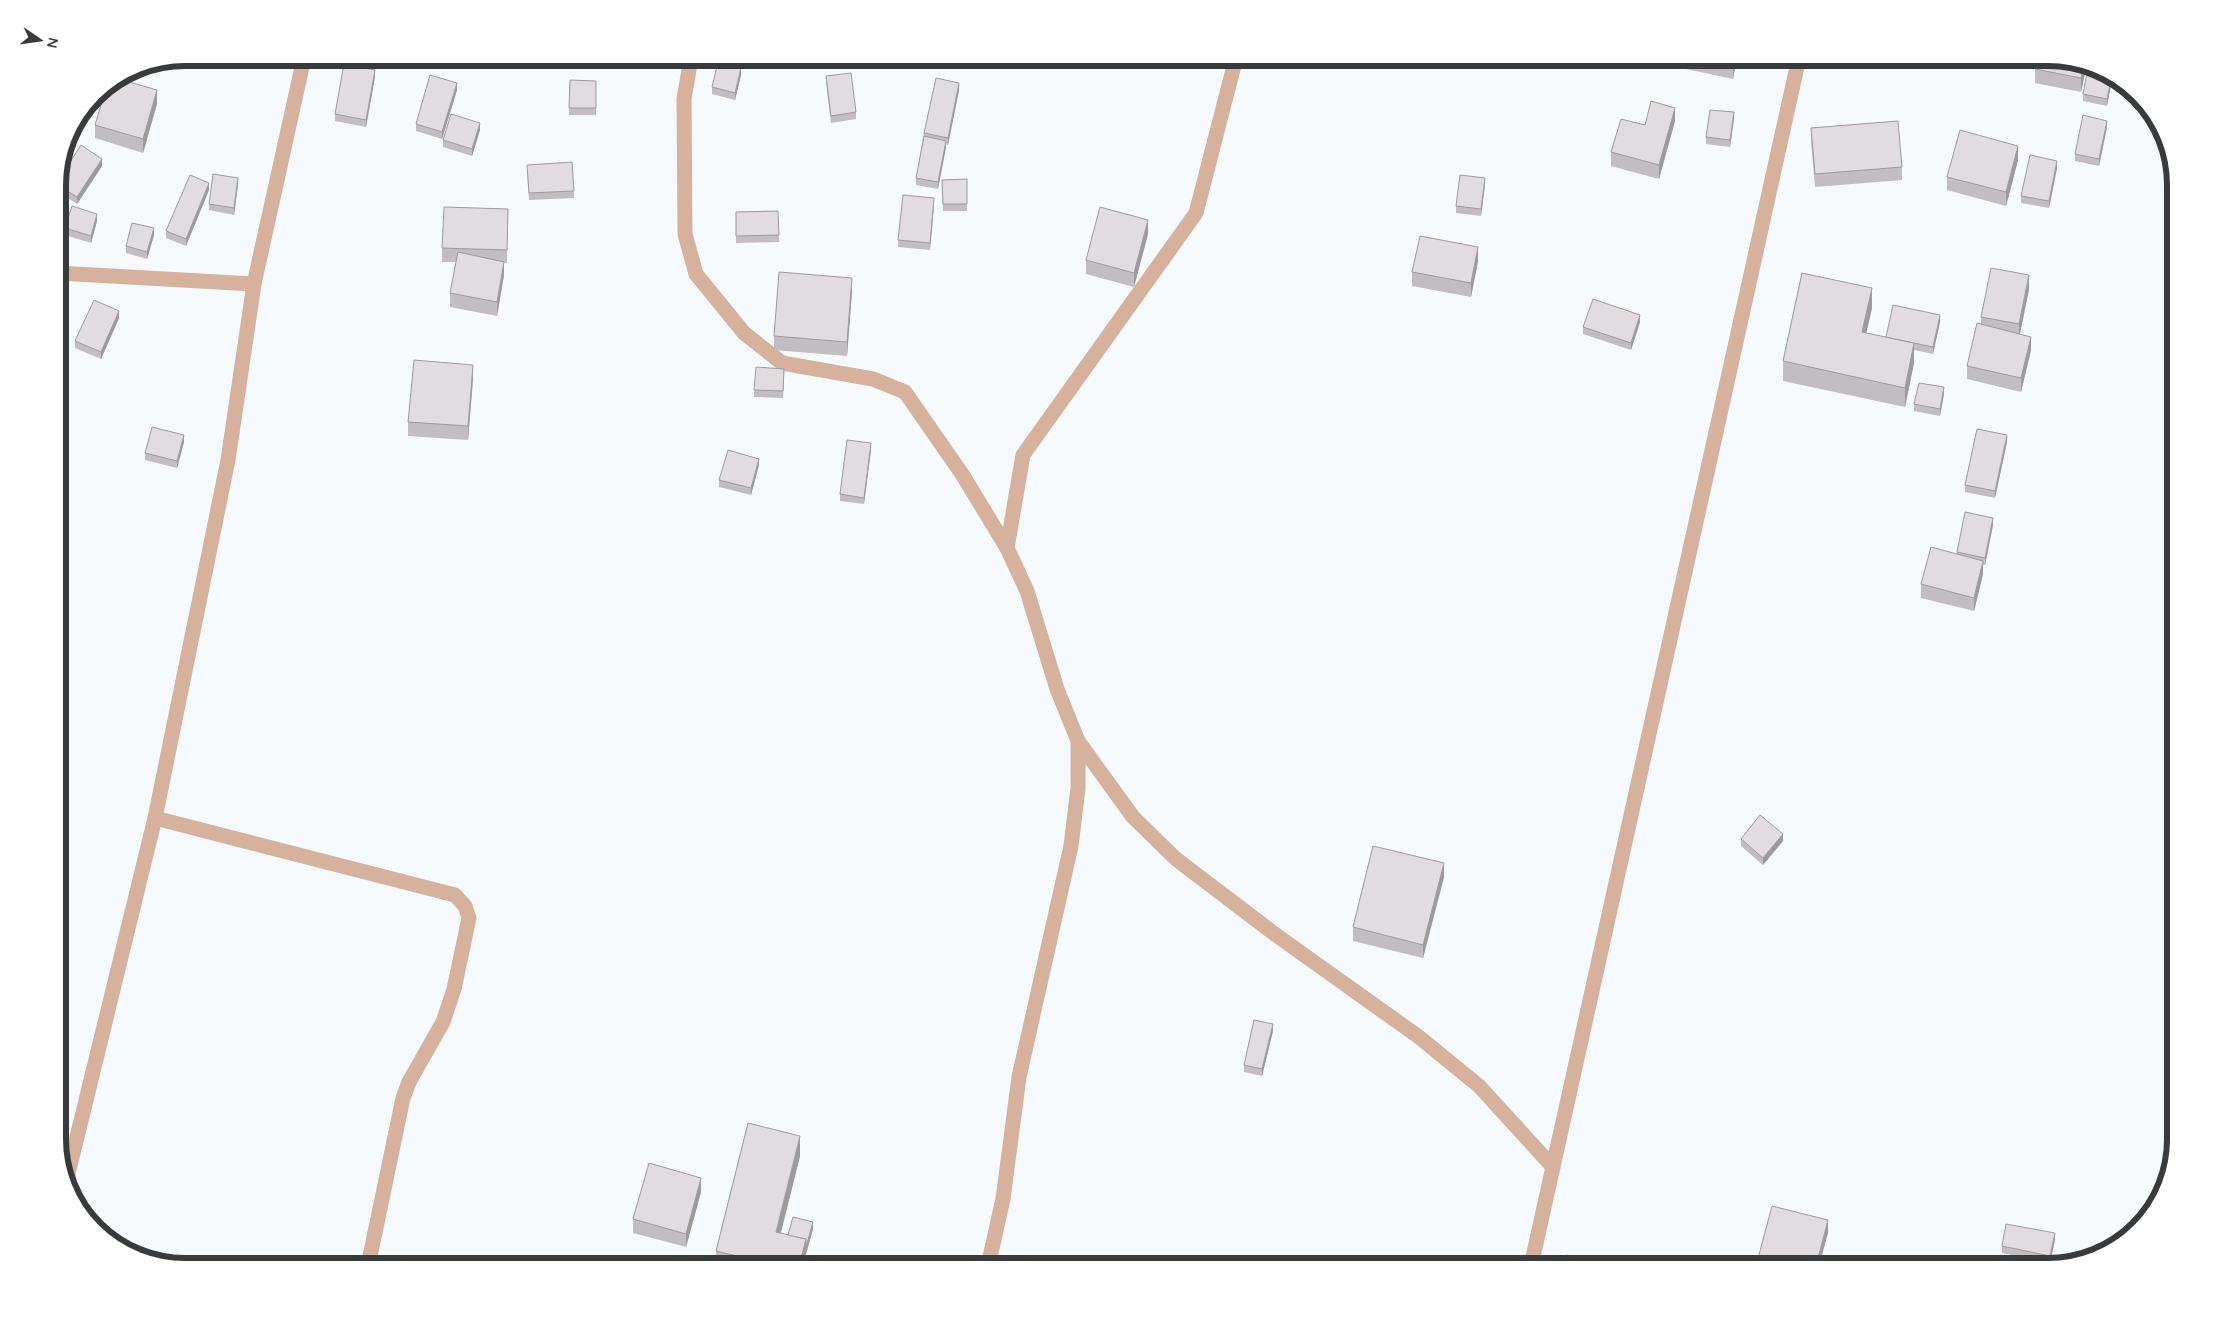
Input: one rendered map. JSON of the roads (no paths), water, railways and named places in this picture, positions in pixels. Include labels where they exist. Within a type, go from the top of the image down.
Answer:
[{"type":"street","points":[[70,1166],[155,818],[228,460],[254,284],[302,66]]},
{"type":"street","points":[[690,66],[684,99],[686,234],[696,274],[744,333],[782,363],[873,379],[905,392],[962,474],[1007,548],[1027,591],[1057,689],[1078,741],[1133,817],[1176,860],[1276,935],[1418,1037],[1479,1086],[1553,1167]]},
{"type":"street","points":[[1007,548],[1023,455],[1196,213],[1234,66]]},
{"type":"street","points":[[1533,1258],[1796,66]]},
{"type":"street","points":[[67,274],[254,284]]},
{"type":"street","points":[[990,1258],[1003,1199],[1019,1077],[1071,846],[1078,788],[1078,741]]},
{"type":"street","points":[[155,818],[455,895],[465,906],[469,918],[454,989],[442,1022],[409,1082],[403,1098],[370,1258]]}]
